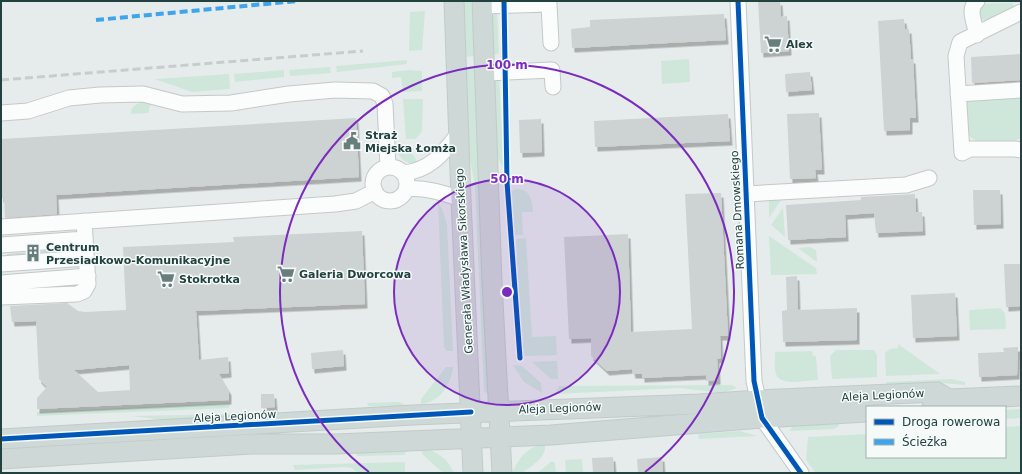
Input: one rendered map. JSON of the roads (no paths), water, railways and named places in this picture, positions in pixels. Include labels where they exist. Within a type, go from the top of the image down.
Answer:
[{"type":"main road","name":"Generała Władysława Sikorskiego","points":[[454,1],[458,134],[474,473]]},
{"type":"main road","points":[[482,4],[502,473]]},
{"type":"main road","name":"Aleja Legionów","points":[[1,439],[471,412],[699,404],[937,392],[949,399]]},
{"type":"main road","name":"Aleja Legionów","points":[[934,406],[949,399],[1021,396]]},
{"type":"main road","name":"Aleja Legionów","points":[[1,459],[252,444],[336,444],[500,438],[639,429],[762,418],[866,412]]},
{"type":"street","name":"Romana Dmowskiego","points":[[738,1],[754,381],[762,418]]},
{"type":"street","points":[[977,1],[972,7],[971,11],[978,35]]},
{"type":"street","points":[[482,4],[549,4],[550,43]]},
{"type":"street","points":[[1019,8],[978,35],[960,42],[957,48],[956,56],[962,153],[970,149],[1015,148],[1021,150]]},
{"type":"street","points":[[485,73],[552,70],[553,87]]},
{"type":"street","points":[[1,113],[28,111],[69,98],[100,95],[143,94],[182,104],[230,103],[289,94],[336,90],[373,91],[382,96],[385,104],[388,167]]},
{"type":"street","points":[[958,94],[1021,90]]},
{"type":"street","points":[[403,173],[417,171],[441,157],[458,134]]},
{"type":"street","points":[[388,167],[399,169],[403,173],[407,183],[406,189],[400,198],[390,201],[379,197],[373,182],[378,172],[388,167]]},
{"type":"street","points":[[746,194],[906,185],[929,178]]},
{"type":"street","points":[[406,189],[417,188],[431,190],[461,199]]},
{"type":"street","points":[[1,227],[335,204],[356,200],[375,190]]},
{"type":"street","points":[[1,297],[77,294],[86,289],[88,284],[88,276],[84,221]]},
{"type":"street","points":[[1,245],[85,239]]},
{"type":"street","points":[[1,264],[86,258]]},
{"type":"street","points":[[1,283],[88,276]]},
{"type":"street","points":[[762,418],[801,473]]},
{"type":"railway","points":[[1,80],[363,51]]},
{"type":"place","name":"Alex","points":[[773,44]]},
{"type":"place","name":"Straż Miejska Łomża","points":[[352,141]]},
{"type":"place","name":"Centrum Przesiadkowo-Komunikacyjne","points":[[33,253]]},
{"type":"place","name":"Galeria Dworcowa","points":[[286,274]]},
{"type":"place","name":"Stokrotka","points":[[166,279]]}]
